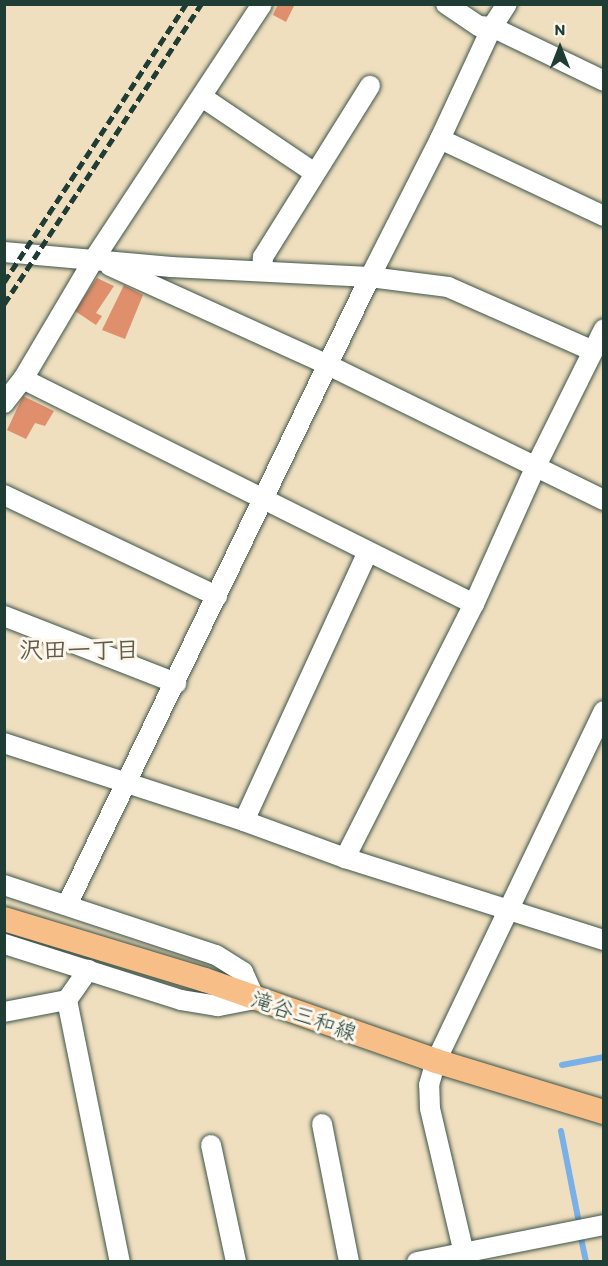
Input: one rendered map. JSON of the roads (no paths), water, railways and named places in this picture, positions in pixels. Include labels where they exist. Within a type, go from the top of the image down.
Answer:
[{"type":"main road","name":"滝谷三和線","points":[[4,919],[205,980],[436,1061],[603,1112]]},
{"type":"street","points":[[4,403],[23,379],[94,259],[262,4]]},
{"type":"street","points":[[446,4],[479,26],[492,27],[603,81]]},
{"type":"street","points":[[67,905],[370,277],[440,139],[492,27],[507,4]]},
{"type":"street","points":[[262,271],[262,256],[313,172],[370,86]]},
{"type":"street","points":[[202,97],[313,172]]},
{"type":"street","points":[[440,139],[603,216]]},
{"type":"street","points":[[4,252],[171,267],[370,277],[448,287],[593,351]]},
{"type":"street","points":[[94,259],[328,365],[603,500]]},
{"type":"street","points":[[345,858],[474,604],[535,468],[603,329]]},
{"type":"street","points":[[23,379],[474,604]]},
{"type":"street","points":[[4,495],[217,597]]},
{"type":"street","points":[[244,821],[368,552]]},
{"type":"street","points":[[4,616],[176,683]]},
{"type":"street","points":[[465,1256],[430,1108],[429,1085],[436,1061],[603,711]]},
{"type":"street","points":[[4,743],[244,821],[345,858],[509,908],[603,940]]},
{"type":"street","points":[[4,885],[216,955],[243,972],[255,999],[218,1006],[181,1000],[4,944]]},
{"type":"street","points":[[4,1012],[67,1000],[88,970]]},
{"type":"street","points":[[67,1000],[120,1262]]},
{"type":"street","points":[[322,1125],[349,1262]]},
{"type":"street","points":[[211,1145],[236,1262]]},
{"type":"street","points":[[417,1262],[465,1256],[603,1225]]},
{"type":"waterway","points":[[562,1065],[604,1057]]},
{"type":"waterway","points":[[561,1131],[578,1218]]},
{"type":"waterway","points":[[581,1238],[586,1262]]},
{"type":"railway","points":[[4,282],[186,4]]},
{"type":"railway","points":[[4,304],[201,4]]},
{"type":"district","name":"沢田一丁目","points":[[79,650]]}]
